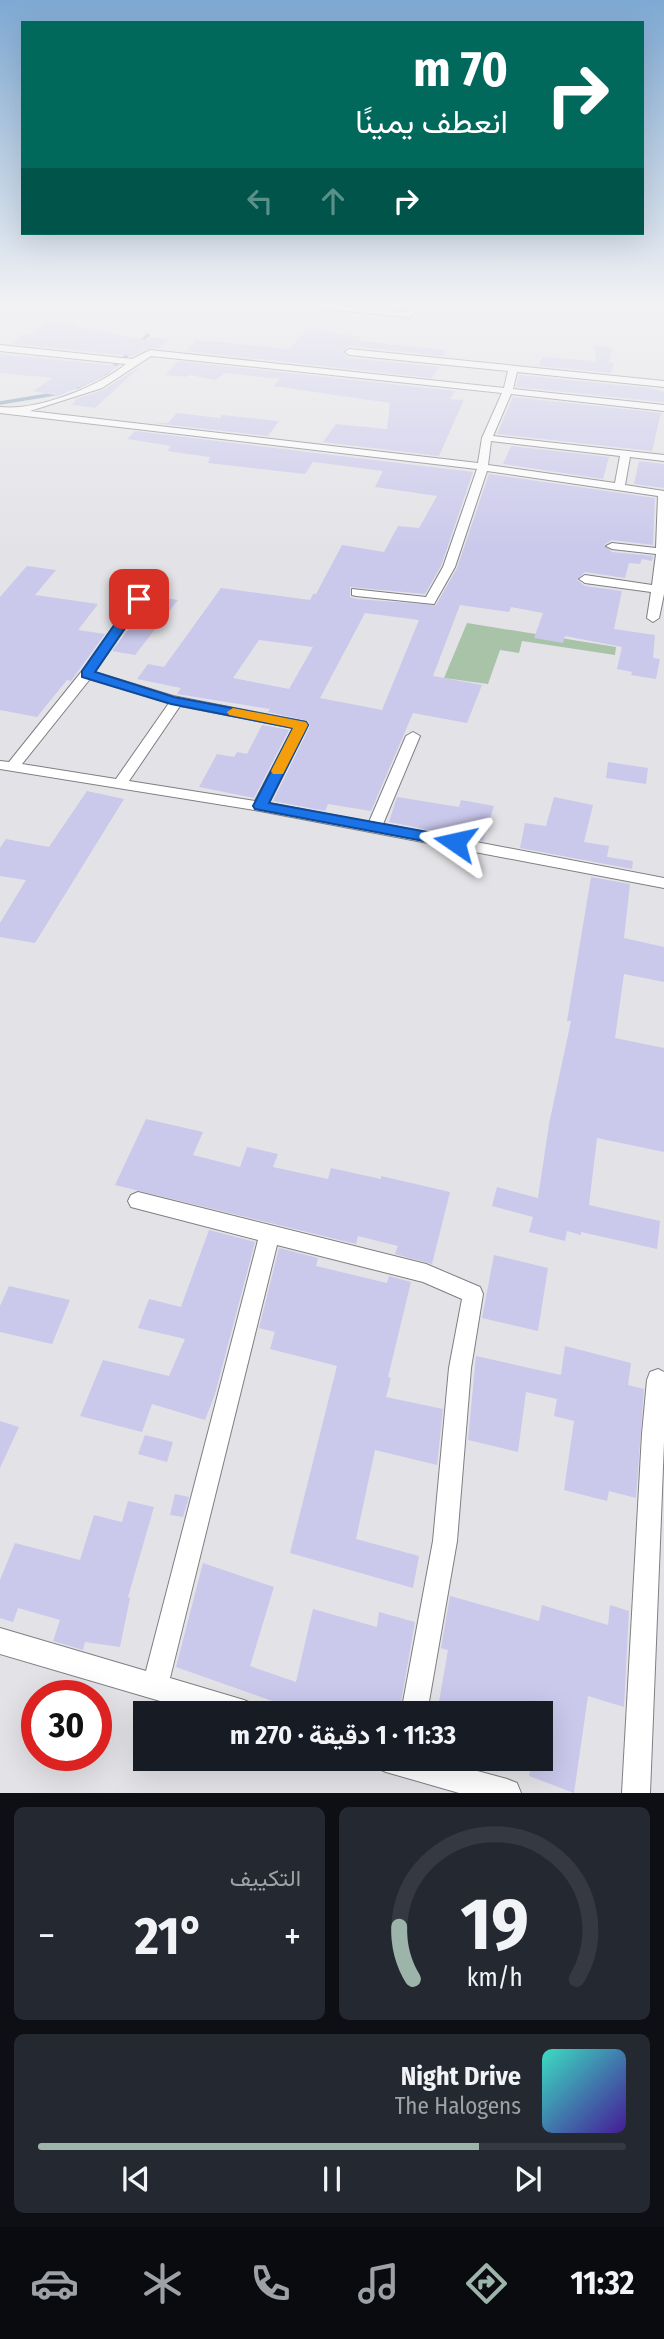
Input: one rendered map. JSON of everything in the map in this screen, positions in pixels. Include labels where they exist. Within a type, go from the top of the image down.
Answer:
[{"type":"street","points":[[12,412],[64,400],[94,387]]},
{"type":"street","points":[[467,387],[664,408]]},
{"type":"street","points":[[356,592],[430,601],[449,567],[483,467],[487,438],[509,387]]},
{"type":"street","points":[[0,410],[483,467],[664,494],[661,589],[653,618]]},
{"type":"street","points":[[487,438],[664,458]]},
{"type":"street","points":[[619,488],[625,454]]},
{"type":"street","points":[[612,546],[663,552]]},
{"type":"street","points":[[585,579],[661,589]]},
{"type":"street","points":[[6,766],[87,674],[139,599]]},
{"type":"street","points":[[87,674],[177,702],[301,725],[260,806]]},
{"type":"street","points":[[120,784],[177,702]]},
{"type":"street","points":[[374,827],[413,736]]},
{"type":"street","points":[[6,766],[260,806],[664,883]]},
{"type":"street","points":[[138,1201],[426,1273],[472,1294],[460,1368],[445,1541],[416,1701]]},
{"type":"street","points":[[155,1685],[270,1232]]},
{"type":"street","points":[[636,1793],[653,1434],[658,1380]]},
{"type":"street","points":[[0,1640],[206,1701]]},
{"type":"street","points":[[433,1771],[507,1793]]},
{"type":"green space","points":[[467,623],[616,647],[615,655],[522,641],[519,653],[500,650],[488,684],[444,678]]},
{"type":"building","points":[[40,387],[80,387],[58,396],[33,391]]},
{"type":"building","points":[[108,387],[118,387],[95,408],[72,405],[76,399]]},
{"type":"building","points":[[278,387],[415,387],[455,391],[450,399],[464,400],[439,456],[323,442],[336,424],[387,429],[390,403]]},
{"type":"building","points":[[516,387],[649,388],[664,392],[664,402]]},
{"type":"building","points":[[513,397],[661,413],[652,451],[497,434]]},
{"type":"building","points":[[177,413],[279,421],[268,436],[145,422],[168,423]]},
{"type":"building","points":[[135,431],[473,472],[441,566],[425,594],[350,587],[350,597],[356,599],[436,605],[457,568],[489,474],[655,498],[653,545],[612,540],[604,545],[612,552],[653,556],[652,561],[642,559],[640,564],[629,563],[625,578],[585,572],[577,580],[585,586],[622,591],[614,629],[655,635],[653,658],[660,659],[656,679],[631,675],[632,672],[617,669],[622,647],[565,636],[563,643],[534,638],[543,613],[511,607],[509,612],[460,605],[433,676],[482,685],[467,723],[413,713],[371,811],[328,804],[325,811],[273,801],[310,726],[308,721],[268,712],[270,709],[177,694],[181,688],[137,679],[148,664],[164,667],[221,588],[310,600],[313,594],[316,594],[342,545],[384,552],[398,526],[419,528],[437,496],[375,487],[383,471],[313,462],[305,474],[208,463],[210,457],[167,451],[171,446],[127,439]],"holes":[[[365,613],[419,620],[382,710],[320,698]],[[259,640],[313,647],[289,689],[233,678]]]},
{"type":"building","points":[[511,446],[609,457],[603,479],[503,464]]},
{"type":"building","points":[[639,461],[664,464],[664,488],[634,484]]},
{"type":"building","points":[[27,566],[56,570],[35,595],[98,604],[78,630],[105,634],[71,681],[67,680],[37,717],[0,710],[0,597]]},
{"type":"building","points":[[154,596],[178,600],[135,655],[112,651]]},
{"type":"building","points":[[262,725],[289,730],[254,798],[199,787],[217,754],[234,757],[237,752],[247,754]]},
{"type":"building","points":[[608,762],[648,768],[646,784],[606,778]]},
{"type":"building","points":[[87,791],[124,799],[35,943],[0,937],[0,923],[26,880],[0,876],[0,848],[6,839],[49,847]]},
{"type":"building","points":[[397,797],[459,807],[461,800],[494,806],[483,841],[389,822]]},
{"type":"building","points":[[554,797],[593,805],[584,842],[609,846],[607,857],[633,861],[632,869],[520,848],[525,823],[546,826]]},
{"type":"building","points":[[591,877],[630,884],[624,938],[664,947],[664,982],[624,974],[615,1038],[664,1048],[664,1152],[597,1138],[589,1205],[660,1221],[657,1249],[581,1232],[581,1235],[567,1231],[565,1241],[529,1232],[533,1217],[492,1206],[497,1187],[538,1198],[549,1124],[571,1021],[567,1021]]},
{"type":"building","points":[[146,1119],[203,1132],[193,1155],[240,1167],[247,1147],[278,1154],[273,1167],[328,1179],[331,1168],[450,1192],[432,1264],[395,1254],[398,1246],[358,1236],[356,1244],[115,1185]]},
{"type":"building","points":[[209,1230],[255,1242],[215,1394],[205,1420],[152,1404],[142,1432],[80,1416],[103,1360],[169,1376],[185,1339],[138,1328],[149,1299],[181,1307]]},
{"type":"building","points":[[279,1248],[318,1258],[316,1266],[387,1283],[389,1276],[411,1282],[388,1377],[391,1378],[386,1397],[443,1409],[437,1465],[375,1450],[356,1539],[419,1556],[413,1588],[290,1553],[337,1366],[270,1349],[275,1332],[259,1328]]},
{"type":"building","points":[[494,1255],[548,1268],[538,1331],[482,1318]]},
{"type":"building","points":[[9,1286],[70,1300],[52,1344],[0,1332],[0,1306]]},
{"type":"building","points":[[565,1346],[631,1363],[628,1385],[644,1389],[636,1498],[609,1491],[607,1501],[564,1490],[574,1421],[554,1416],[557,1399],[526,1392],[518,1452],[468,1440],[476,1356],[561,1375]]},
{"type":"building","points":[[0,1421],[19,1427],[0,1468]]},
{"type":"building","points":[[145,1435],[173,1442],[167,1462],[138,1454]]},
{"type":"building","points":[[175,1494],[189,1497],[183,1517],[170,1515]]},
{"type":"building","points":[[128,1501],[154,1507],[128,1597],[130,1598],[120,1647],[85,1642],[83,1650],[53,1641],[60,1620],[18,1608],[13,1622],[0,1618],[0,1580],[15,1543],[80,1560],[94,1515],[122,1522]]},
{"type":"building","points":[[203,1563],[274,1587],[250,1666],[296,1682],[313,1609],[377,1627],[379,1612],[415,1622],[401,1701],[272,1701],[176,1667]]},
{"type":"building","points":[[450,1596],[539,1621],[542,1605],[608,1625],[610,1605],[629,1611],[624,1707],[588,1696],[574,1793],[529,1776],[530,1771],[553,1771],[553,1701],[439,1701],[448,1650],[441,1648]]},
{"type":"waterway","points":[[0,403],[60,393]]},
{"type":"slow traffic","points":[[233,712],[301,725],[278,771]]},
{"type":"route","points":[[139,599],[87,674],[171,700],[301,725],[260,806],[455,842]]}]
